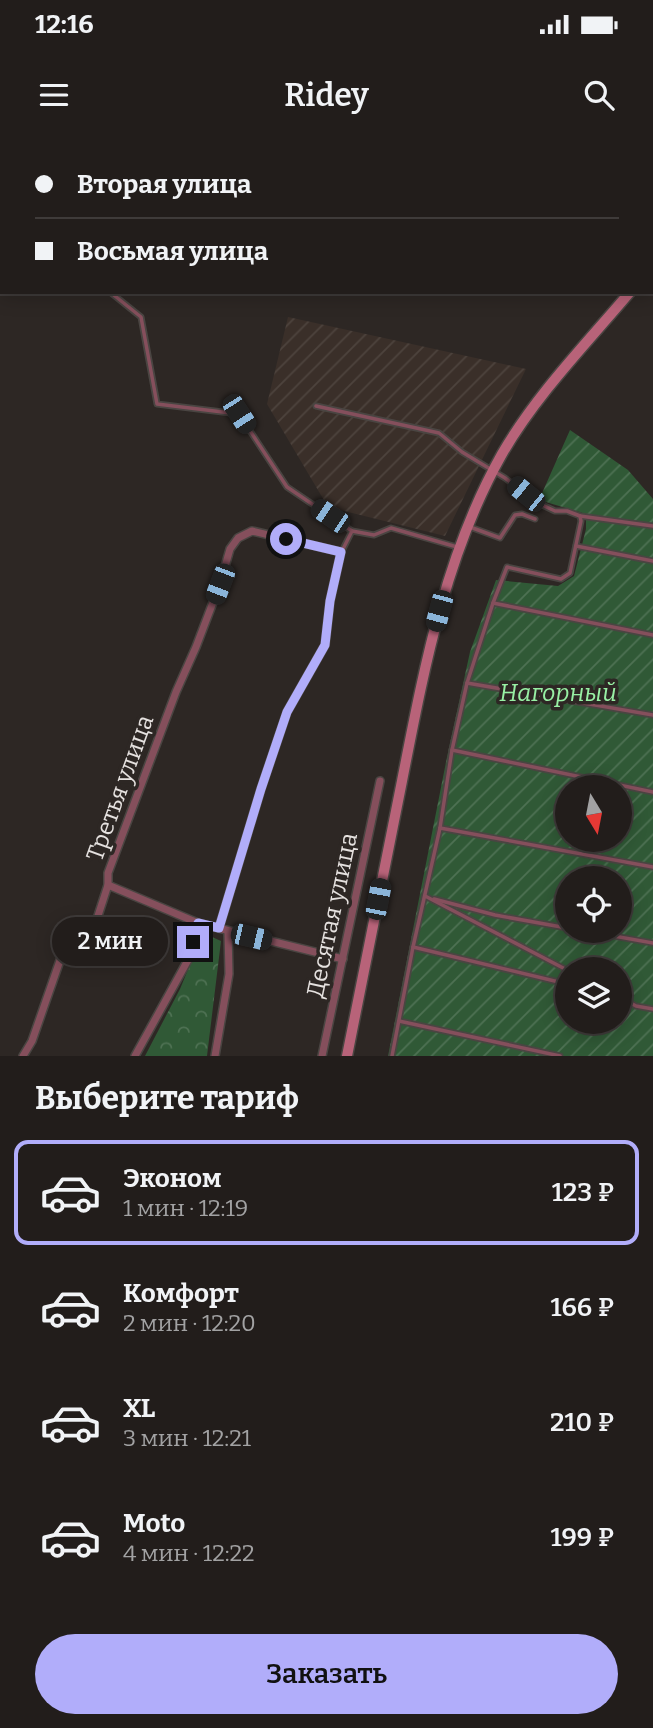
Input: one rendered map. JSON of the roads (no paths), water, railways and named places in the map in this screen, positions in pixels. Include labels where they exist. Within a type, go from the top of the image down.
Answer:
[{"type":"main road","points":[[347,1056],[425,663],[459,547],[493,471],[524,421],[548,388],[628,294]]},
{"type":"street","name":"Третья улица","points":[[23,1056],[36,1029],[64,949],[95,925],[108,885],[108,873],[220,584],[230,549],[238,538],[252,531],[341,552]]},
{"type":"street","points":[[219,928],[287,712],[325,645],[330,601],[341,552]]},
{"type":"street","name":"Десятая улица","points":[[322,1056],[380,781]]},
{"type":"street","points":[[108,885],[198,923],[343,959]]},
{"type":"street","points":[[135,1056],[188,960],[198,923]]},
{"type":"street","points":[[215,1056],[229,974],[228,932]]},
{"type":"lane","points":[[112,294],[141,317],[157,404],[239,414],[287,487],[352,531],[374,535],[391,528],[459,547]]},
{"type":"lane","points":[[316,406],[439,433],[461,452],[515,485],[538,503],[555,511],[653,526]]},
{"type":"lane","points":[[468,527],[500,538],[514,515],[522,514],[534,519]]},
{"type":"lane","points":[[392,1056],[440,828],[452,750],[467,683],[493,603],[507,567],[561,579],[569,573],[580,530],[580,516]]},
{"type":"lane","points":[[341,552],[352,531]]},
{"type":"lane","points":[[575,546],[653,561]]},
{"type":"lane","points":[[493,603],[653,635]]},
{"type":"lane","points":[[467,683],[653,715]]},
{"type":"lane","points":[[452,750],[653,792]]},
{"type":"lane","points":[[440,828],[653,867]]},
{"type":"lane","points":[[425,896],[495,915],[555,926]]},
{"type":"lane","points":[[425,896],[555,964]]},
{"type":"lane","points":[[632,939],[653,943]]},
{"type":"lane","points":[[413,947],[555,981]]},
{"type":"lane","points":[[632,1004],[653,1009]]},
{"type":"lane","points":[[398,1021],[560,1056]]},
{"type":"park label","name":"Нагорный","points":[[558,693]]}]
